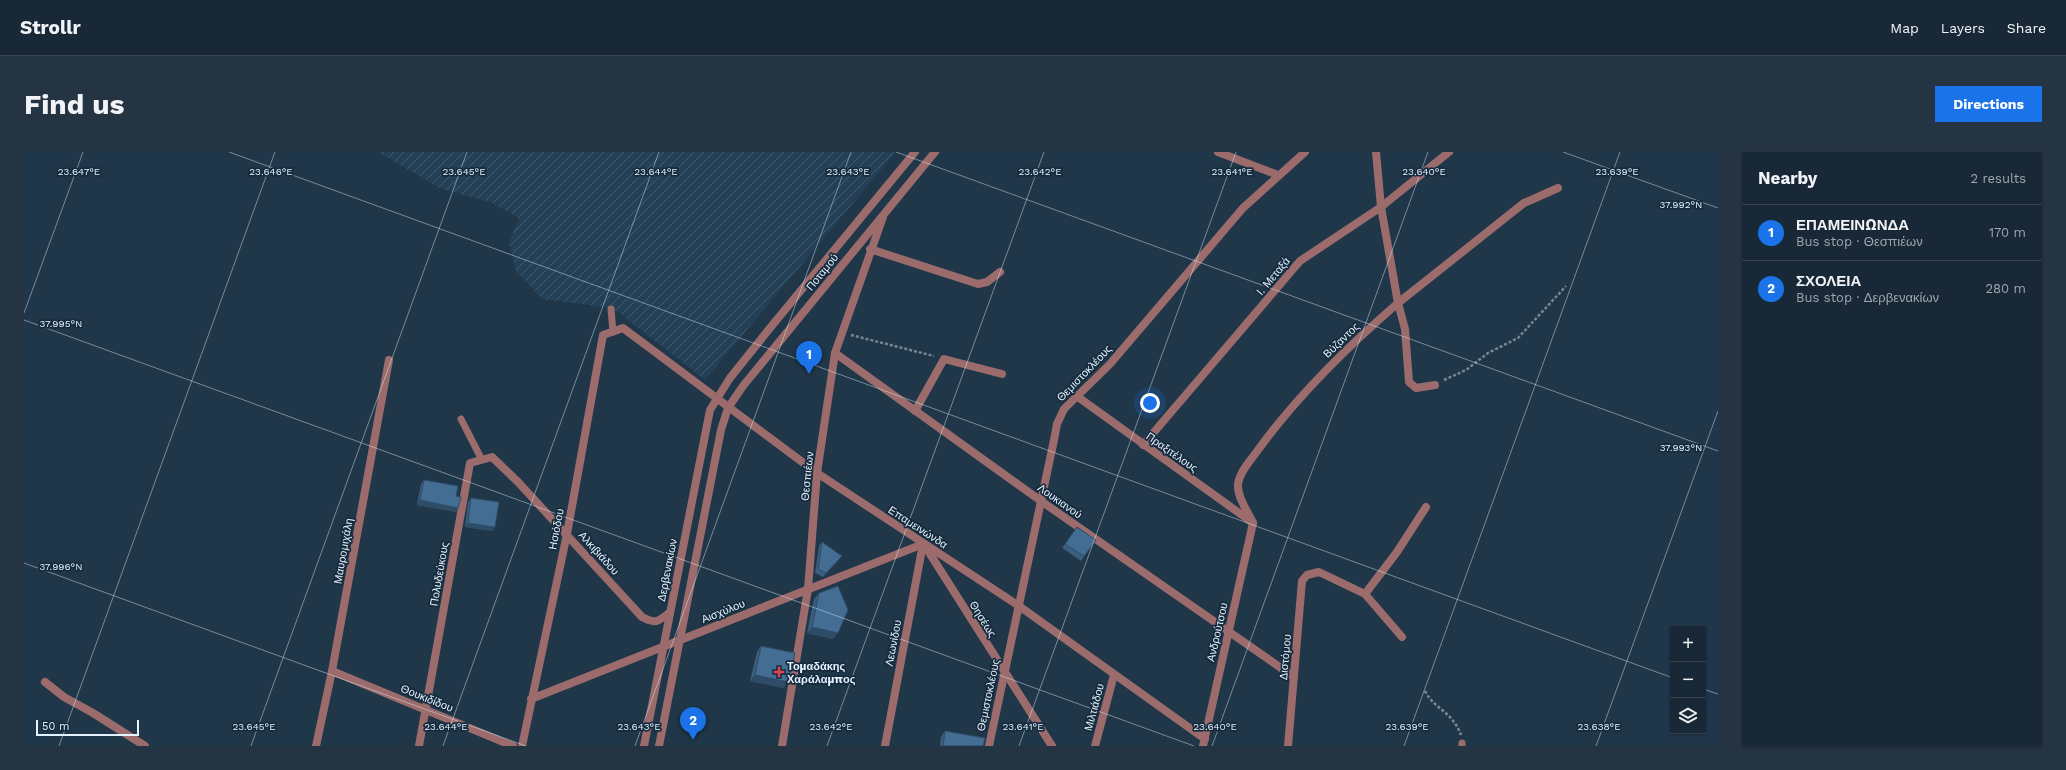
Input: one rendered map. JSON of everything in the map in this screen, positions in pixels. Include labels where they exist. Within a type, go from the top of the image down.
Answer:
[{"type":"street","name":"Ποταμού","points":[[715,399],[770,328],[915,152]]},
{"type":"street","name":"Ποταμού","points":[[728,408],[743,386],[935,152]]},
{"type":"street","points":[[1218,152],[1278,175]]},
{"type":"street","name":"Θεμιστοκλέους","points":[[989,746],[1057,424],[1064,409],[1078,397],[1110,364],[1234,218],[1278,175],[1305,152]]},
{"type":"street","points":[[1376,152],[1381,207],[1398,303],[1405,330],[1409,382],[1416,388],[1435,384]]},
{"type":"street","name":"Ι. Μεταξά","points":[[1143,445],[1300,261],[1381,207],[1449,152]]},
{"type":"street","name":"Βύζαντος","points":[[1253,523],[1239,492],[1238,484],[1242,473],[1289,410],[1345,350],[1398,303],[1524,203],[1558,188]]},
{"type":"street","name":"Θεσπιέων","points":[[782,746],[808,589],[817,473],[835,353],[883,215]]},
{"type":"street","points":[[870,249],[978,284],[987,282],[1000,272]]},
{"type":"street","name":"Επαμεινώνδα","points":[[623,328],[715,399],[817,473],[1019,606],[1204,743]]},
{"type":"street","name":"Ησιόδου","points":[[522,746],[567,534],[603,335],[623,328]]},
{"type":"street","name":"Λουκιανού","points":[[835,353],[1041,501],[1294,677]]},
{"type":"street","points":[[915,411],[944,359],[1002,374]]},
{"type":"street","name":"Μαυρομιχάλη","points":[[316,746],[332,671],[389,360]]},
{"type":"street","name":"Πραξιτέλους","points":[[1078,397],[1253,523]]},
{"type":"street","name":"Δερβενακίων","points":[[644,746],[706,426],[715,399]]},
{"type":"street","points":[[659,746],[721,430],[728,408]]},
{"type":"street","name":"Αλκιβιάδου","points":[[482,460],[492,456],[567,534],[642,617],[652,622],[660,621],[669,613]]},
{"type":"street","name":"Πολυδεύκους","points":[[418,746],[470,463],[482,460]]},
{"type":"street","points":[[1402,637],[1365,594],[1397,552],[1426,507]]},
{"type":"street","name":"Ανδρούτσου","points":[[1204,743],[1253,523]]},
{"type":"street","name":"Αισχύλου","points":[[531,699],[924,544]]},
{"type":"street","name":"Θησέως","points":[[924,544],[1052,746]]},
{"type":"street","name":"Λεωνίδου","points":[[885,746],[924,544]]},
{"type":"street","name":"Διστόμου","points":[[1288,746],[1302,581],[1310,573],[1322,573],[1365,594]]},
{"type":"street","name":"Θουκιδίδου","points":[[332,671],[513,746]]},
{"type":"street","name":"Μιλτιάδου","points":[[1095,746],[1114,675]]},
{"type":"street","points":[[45,682],[64,697],[93,713],[145,746]]},
{"type":"lane","points":[[611,309],[613,332]]},
{"type":"lane","points":[[461,419],[482,460]]},
{"type":"path","points":[[1435,384],[1460,373],[1488,352],[1518,338],[1566,286]]},
{"type":"path","points":[[842,332],[944,359]]},
{"type":"path","points":[[1425,691],[1430,700],[1453,720],[1460,732],[1462,744]]},
{"type":"shaded area","points":[[378,152],[896,152],[705,380],[618,312],[604,307],[542,299],[516,271],[509,243],[519,218],[492,203],[442,189]]},
{"type":"building","points":[[424,480],[458,486],[456,496],[461,497],[458,508],[420,500]]},
{"type":"building","points":[[471,498],[499,502],[495,527],[468,523]]},
{"type":"building","points":[[1077,527],[1096,540],[1084,556],[1065,544]]},
{"type":"building","points":[[822,542],[842,556],[826,573],[818,569]]},
{"type":"building","points":[[838,586],[848,610],[838,633],[812,627],[819,593]]},
{"type":"building","points":[[761,646],[795,653],[788,682],[755,675]]},
{"type":"building","points":[[945,731],[985,738],[983,746],[943,746]]},
{"type":"place","name":"ΕΠΑΜΕΙΝΩΝΔΑ","points":[[809,374]]},
{"type":"place","name":"Τομαδάκης Χαράλαμπος","points":[[779,672]]},
{"type":"place","name":"ΣΧΟΛΕΙΑ","points":[[693,740]]}]
